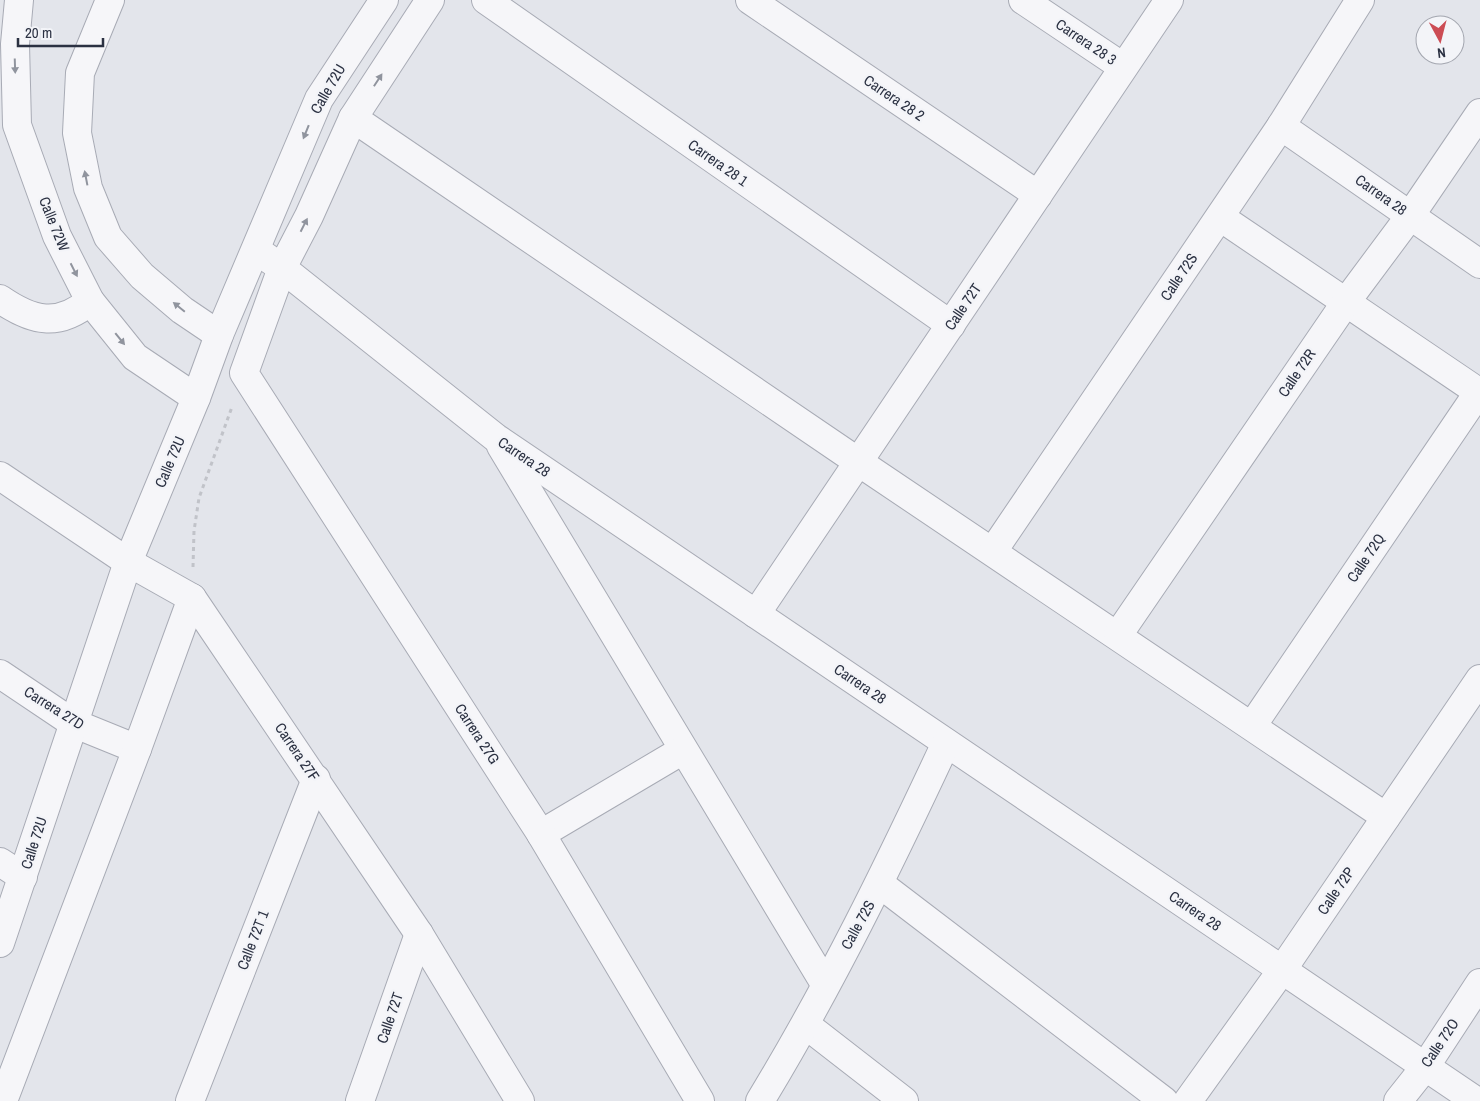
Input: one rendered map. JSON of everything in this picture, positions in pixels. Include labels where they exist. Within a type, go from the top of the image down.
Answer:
[{"type":"street","name":"Calle 72W","points":[[19,0],[9,119],[57,236],[90,301],[135,357],[196,398]]},
{"type":"street","points":[[110,0],[80,73],[77,133],[88,188],[108,237],[142,276],[182,310],[219,335]]},
{"type":"street","name":"Calle 72U","points":[[0,943],[72,723],[128,562],[196,398],[219,335],[319,99],[384,0]]},
{"type":"street","points":[[244,374],[282,268],[353,118],[430,0]]},
{"type":"street","name":"Carrera 28 1","points":[[486,0],[951,325]]},
{"type":"street","name":"Carrera 28 2","points":[[750,0],[1038,195]]},
{"type":"street","name":"Carrera 28 3","points":[[1024,0],[1123,67]]},
{"type":"street","name":"Calle 72T","points":[[756,614],[857,461],[951,325],[1169,0]]},
{"type":"street","name":"Calle 72S","points":[[994,551],[1281,126],[1360,0]]},
{"type":"street","name":"Calle 72R","points":[[1118,635],[1346,302],[1410,216],[1480,113]]},
{"type":"street","points":[[353,118],[857,461],[994,551],[1386,817]]},
{"type":"street","name":"Carrera 28","points":[[1281,126],[1480,264]]},
{"type":"street","points":[[1220,217],[1480,391]]},
{"type":"street","name":"Carrera 28","points":[[256,250],[282,268],[496,438],[1476,1101]]},
{"type":"street","points":[[0,299],[17,310],[38,318],[59,319],[78,311],[90,301]]},
{"type":"street","name":"Carrera 27G","points":[[244,374],[541,834],[700,1101]]},
{"type":"street","name":"Calle 72Q","points":[[1252,726],[1480,391]]},
{"type":"street","points":[[496,438],[825,984]]},
{"type":"street","name":"Carrera 27F","points":[[0,476],[128,562],[192,598],[419,934],[520,1101]]},
{"type":"street","points":[[3,1101],[137,749],[192,598]]},
{"type":"street","name":"Carrera 27D","points":[[0,674],[72,723],[137,749]]},
{"type":"street","name":"Calle 72P","points":[[1188,1101],[1282,970],[1480,679]]},
{"type":"street","name":"Calle 72S","points":[[760,1101],[806,1025],[825,984],[880,884],[946,743]]},
{"type":"street","points":[[541,834],[683,750]]},
{"type":"street","name":"Calle 72T 1","points":[[190,1101],[316,779]]},
{"type":"street","points":[[0,862],[23,877]]},
{"type":"street","points":[[880,884],[1164,1101]]},
{"type":"street","name":"Calle 72T","points":[[360,1101],[419,934]]},
{"type":"street","name":"Calle 72O","points":[[1398,1101],[1425,1066],[1480,983]]},
{"type":"street","points":[[806,1025],[904,1101]]},
{"type":"path","points":[[192,598],[194,531],[199,498],[244,374]]}]
